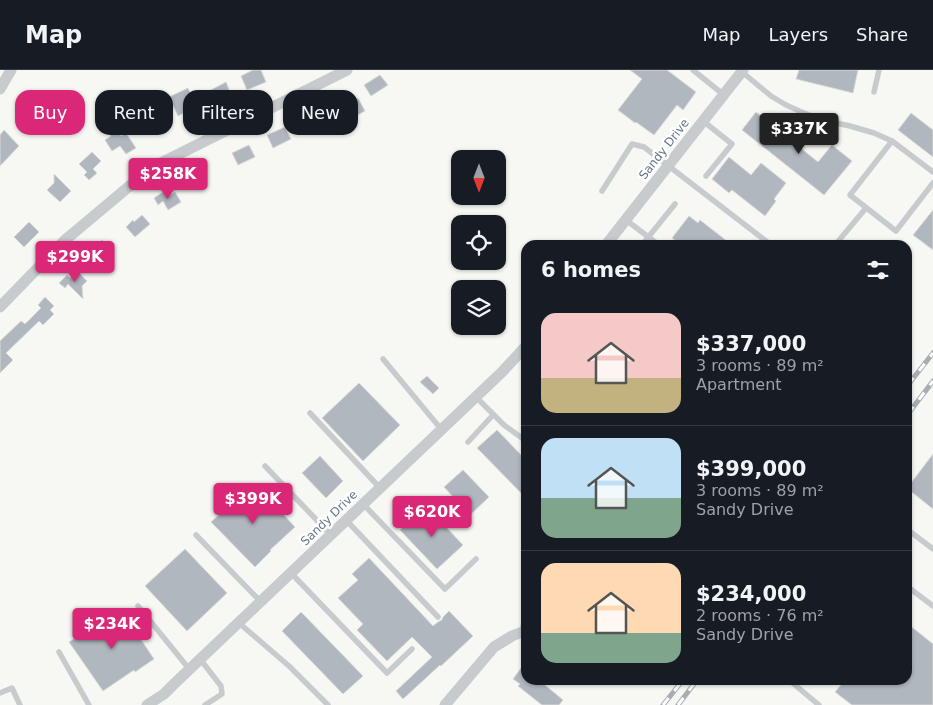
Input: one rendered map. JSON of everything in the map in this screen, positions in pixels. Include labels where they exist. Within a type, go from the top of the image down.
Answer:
[{"type":"street","points":[[0,89],[12,70]]},
{"type":"street","points":[[0,307],[64,241],[151,168],[347,70]]},
{"type":"street","name":"Sandy Drive","points":[[610,240],[742,71]]},
{"type":"street","name":"Sandy Drive","points":[[147,705],[164,694],[190,670],[502,372],[521,351]]},
{"type":"street","points":[[445,705],[494,647],[507,638],[521,633]]},
{"type":"lane","points":[[693,70],[724,95]]},
{"type":"lane","points":[[874,92],[879,70]]},
{"type":"lane","points":[[742,71],[771,96],[795,109],[822,120],[874,133],[892,141],[933,172]]},
{"type":"lane","points":[[703,121],[732,144],[706,176]]},
{"type":"lane","points":[[892,141],[850,195],[896,231],[933,183]]},
{"type":"lane","points":[[602,191],[632,144],[644,147],[765,240]]},
{"type":"lane","points":[[646,240],[675,204]]},
{"type":"lane","points":[[839,240],[866,208]]},
{"type":"lane","points":[[626,220],[653,240]]},
{"type":"lane","points":[[383,360],[441,430]]},
{"type":"lane","points":[[476,397],[493,415],[521,436]]},
{"type":"lane","points":[[310,414],[380,488]]},
{"type":"lane","points":[[468,442],[493,415]]},
{"type":"lane","points":[[265,466],[330,535]]},
{"type":"lane","points":[[363,504],[445,589],[476,559]]},
{"type":"lane","points":[[346,520],[438,617]]},
{"type":"lane","points":[[912,533],[933,549]]},
{"type":"lane","points":[[196,535],[261,602]]},
{"type":"lane","points":[[291,573],[387,674],[412,649]]},
{"type":"lane","points":[[912,590],[933,606]]},
{"type":"lane","points":[[138,606],[190,670]]},
{"type":"lane","points":[[239,623],[289,666],[328,705]]},
{"type":"lane","points":[[59,652],[89,705]]},
{"type":"lane","points":[[200,659],[221,686],[222,694],[205,705]]},
{"type":"lane","points":[[795,685],[818,705]]},
{"type":"lane","points":[[0,693],[12,688],[20,705]]},
{"type":"building","points":[[253,70],[261,70],[266,82],[247,90],[241,76]]},
{"type":"building","points":[[630,70],[667,70],[696,92],[683,110],[677,105],[654,135],[618,110],[642,79]]},
{"type":"building","points":[[799,70],[858,70],[853,93],[796,79]]},
{"type":"building","points":[[380,75],[388,85],[371,96],[364,85]]},
{"type":"building","points":[[226,82],[229,90],[211,90]]},
{"type":"building","points":[[183,90],[183,114],[178,116],[173,105],[173,95]]},
{"type":"building","points":[[358,98],[365,111],[358,115]]},
{"type":"building","points":[[756,112],[818,162],[832,145],[852,161],[824,195],[742,130]]},
{"type":"building","points":[[911,113],[933,130],[933,157],[898,130]]},
{"type":"building","points":[[283,128],[283,135],[289,135],[291,139],[273,148],[267,135],[273,135],[273,132]]},
{"type":"building","points":[[4,130],[19,146],[0,166],[0,135]]},
{"type":"building","points":[[127,135],[136,148],[126,154],[120,146],[112,151],[105,140],[111,136]]},
{"type":"building","points":[[249,145],[255,157],[238,165],[232,153]]},
{"type":"building","points":[[92,152],[101,161],[93,169],[97,173],[89,180],[84,175],[87,172],[79,164]]},
{"type":"building","points":[[729,157],[751,175],[761,163],[786,183],[774,199],[776,201],[765,216],[732,190],[729,193],[712,179]]},
{"type":"building","points":[[54,174],[71,191],[60,202],[47,190],[54,183]]},
{"type":"building","points":[[163,192],[166,196],[168,194],[169,196],[175,192],[181,202],[168,210],[163,201],[158,205],[154,198]]},
{"type":"building","points":[[933,210],[933,250],[913,235]]},
{"type":"building","points":[[142,215],[150,224],[135,237],[126,227]]},
{"type":"building","points":[[689,216],[698,223],[700,220],[726,240],[675,240],[672,238]]},
{"type":"building","points":[[29,222],[39,232],[24,247],[14,237]]},
{"type":"building","points":[[102,240],[111,250],[97,264],[88,255]]},
{"type":"building","points":[[79,273],[87,281],[82,286],[83,299],[68,284],[65,288],[59,283],[67,275],[70,278],[72,276],[74,278]]},
{"type":"building","points":[[45,297],[54,306],[50,310],[54,314],[43,325],[39,321],[6,353],[13,360],[0,373],[0,341],[21,321],[25,324],[41,308],[38,305]]},
{"type":"building","points":[[427,376],[439,388],[433,394],[420,382]]},
{"type":"building","points":[[359,383],[400,425],[363,461],[322,418]]},
{"type":"building","points":[[497,430],[521,455],[521,493],[477,448]]},
{"type":"building","points":[[933,454],[933,509],[912,492],[912,482]]},
{"type":"building","points":[[320,456],[343,481],[326,498],[302,473]]},
{"type":"building","points":[[463,470],[489,497],[470,515],[444,487]]},
{"type":"building","points":[[254,483],[295,527],[255,567],[211,522]]},
{"type":"building","points":[[426,506],[463,545],[437,569],[400,530]]},
{"type":"building","points":[[185,549],[227,593],[187,631],[145,586]]},
{"type":"building","points":[[369,558],[433,626],[442,620],[449,611],[473,636],[403,699],[396,691],[432,657],[412,637],[387,661],[357,630],[363,624],[338,598],[358,580],[352,574]]},
{"type":"building","points":[[120,608],[154,659],[103,691],[69,642]]},
{"type":"building","points":[[301,612],[363,676],[343,694],[282,631]]},
{"type":"building","points":[[912,627],[933,644],[933,705],[852,705],[835,692],[841,685],[912,685]]},
{"type":"building","points":[[521,668],[521,685],[545,685],[563,700],[559,705],[542,705],[518,686],[520,684],[513,679]]},
{"type":"railway","points":[[912,380],[933,353]]},
{"type":"railway","points":[[912,409],[933,381]]},
{"type":"railway","points":[[663,705],[679,685]]},
{"type":"railway","points":[[678,705],[693,685]]}]
